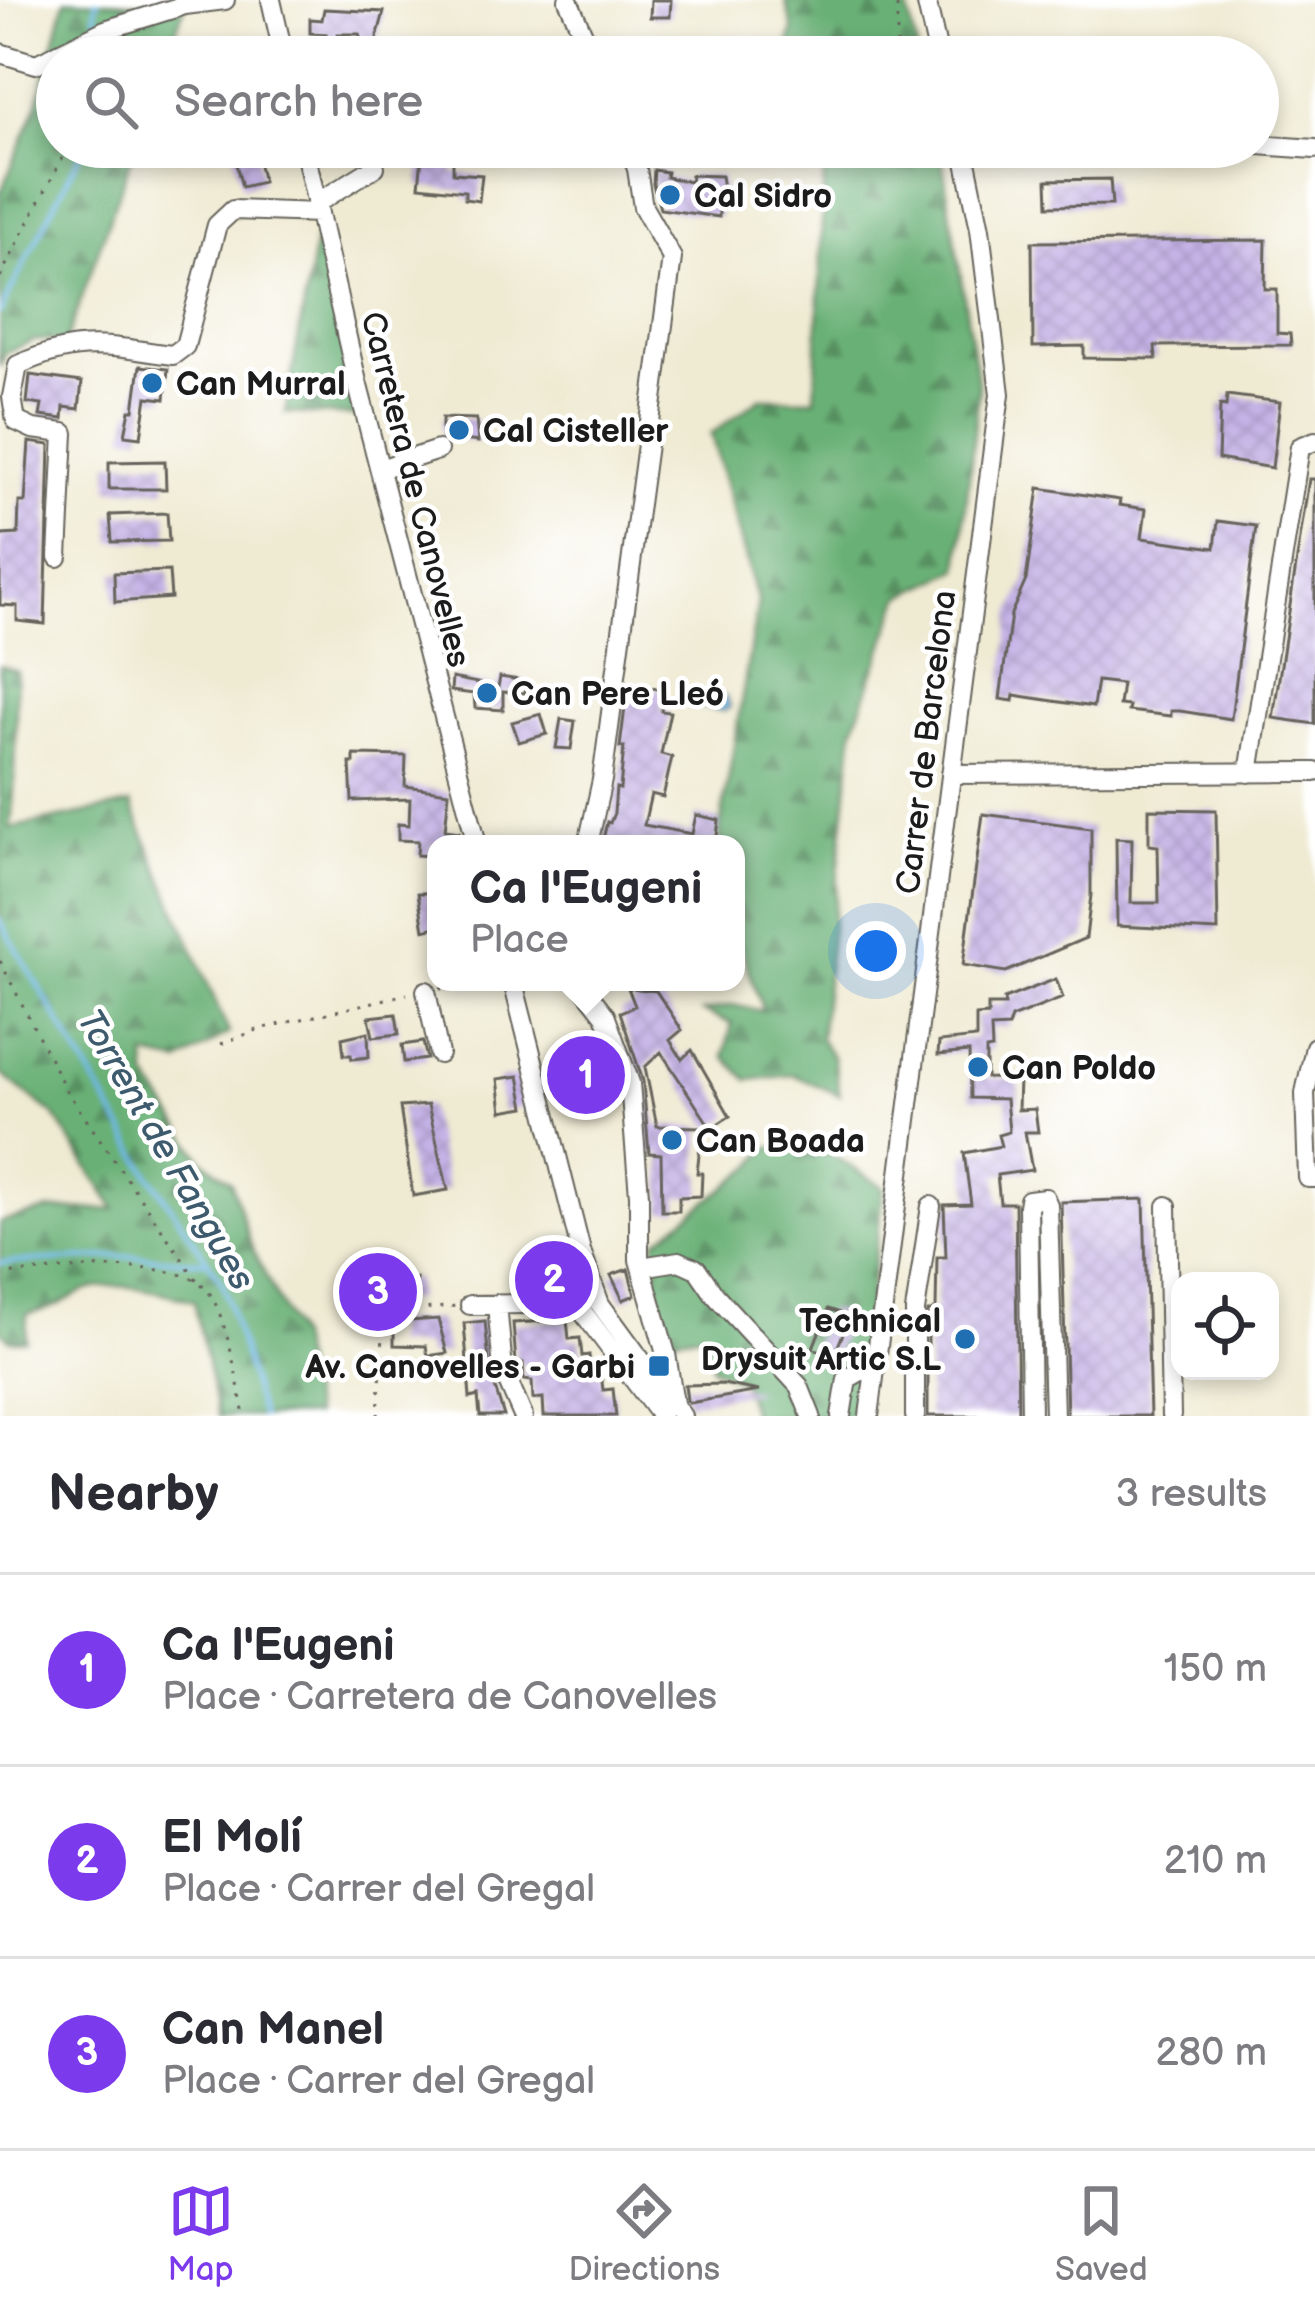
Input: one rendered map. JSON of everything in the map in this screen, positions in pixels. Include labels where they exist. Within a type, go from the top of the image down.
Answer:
[{"type":"street","points":[[94,36],[184,3],[225,0]]},
{"type":"street","points":[[272,0],[280,36]]},
{"type":"street","points":[[568,0],[584,36]]},
{"type":"street","points":[[926,0],[934,36]]},
{"type":"street","points":[[0,53],[36,64]]},
{"type":"street","points":[[1279,146],[1315,149]]},
{"type":"street","name":"Carretera de Canovelles","points":[[309,168],[380,470],[475,835]]},
{"type":"street","points":[[58,557],[64,433],[33,429],[16,421],[12,397],[18,365],[50,350],[82,343],[173,355],[184,346],[218,225],[232,210],[318,208],[374,168]]},
{"type":"street","points":[[590,835],[604,761],[672,258],[643,207],[638,168]]},
{"type":"street","name":"Carrer de Barcelona","points":[[868,1416],[1000,394],[980,229],[967,168]]},
{"type":"street","points":[[1249,772],[1300,447],[1315,441]]},
{"type":"street","points":[[380,470],[438,450]]},
{"type":"street","points":[[951,774],[1315,772]]},
{"type":"street","points":[[426,991],[439,1054]]},
{"type":"street","points":[[514,991],[581,1251],[600,1304],[672,1414]]},
{"type":"street","points":[[586,991],[605,1015],[629,1083],[637,1146],[641,1267],[666,1354],[672,1414]]},
{"type":"street","points":[[1315,1047],[1305,1093],[1308,1178],[1315,1178]]},
{"type":"street","points":[[1031,1416],[1028,1203],[1039,1196],[1048,1205],[1054,1416]]},
{"type":"street","points":[[914,1416],[915,1311],[931,1206]]},
{"type":"street","points":[[1167,1206],[1171,1416]]},
{"type":"street","points":[[641,1267],[679,1261],[697,1269],[799,1386],[811,1416]]},
{"type":"street","points":[[576,1303],[672,1414]]},
{"type":"street","points":[[497,1304],[503,1370],[523,1416]]},
{"type":"street","points":[[470,1305],[600,1304]]},
{"type":"street","points":[[841,1416],[847,1378],[875,1362]]},
{"type":"path","points":[[897,0],[897,36]]},
{"type":"path","points":[[0,278],[57,168]]},
{"type":"path","points":[[0,961],[66,1090],[198,1282]]},
{"type":"path","points":[[220,1045],[305,1017],[426,991]]},
{"type":"path","points":[[0,1274],[124,1268],[187,1274],[208,1289],[244,1416]]},
{"type":"path","points":[[378,1416],[383,1319],[390,1312],[470,1305]]},
{"type":"green space","points":[[65,0],[185,5],[174,36],[56,36]]},
{"type":"green space","points":[[785,0],[906,0],[914,36],[791,36]]},
{"type":"green space","points":[[36,108],[36,168],[128,168],[66,342],[35,340],[5,353],[0,367],[0,194]]},
{"type":"green space","points":[[824,168],[943,168],[979,389],[959,569],[901,597],[854,728],[820,1039],[833,1056],[840,1095],[794,1075],[748,1080],[724,1056],[732,1024],[703,1012],[733,1005],[763,1011],[745,959],[745,835],[720,835],[720,828],[758,602],[711,434],[760,398],[815,399]]},
{"type":"green space","points":[[316,236],[360,416],[285,413]]},
{"type":"green space","points":[[0,665],[17,671],[10,828],[131,804],[229,1033],[180,1063],[146,1056],[147,1077],[202,1159],[231,1182],[252,1248],[297,1338],[314,1416],[218,1416],[194,1301],[137,1288],[93,1288],[27,1314],[26,1340],[10,1340],[0,1330],[0,1222],[50,1210],[115,1209],[54,1115],[0,1073]]},
{"type":"green space","points":[[768,1147],[830,1154],[884,1187],[854,1416],[752,1416],[743,1382],[713,1368],[702,1333],[669,1339],[658,1295],[656,1241],[753,1166]]},
{"type":"water","points":[[691,693],[726,697],[730,707],[724,711],[688,705]]},
{"type":"building","points":[[651,0],[671,0],[670,17],[650,17]]},
{"type":"building","points":[[324,9],[384,12],[378,36],[310,33],[310,19],[322,20]]},
{"type":"building","points":[[237,168],[260,168],[263,182],[242,187]]},
{"type":"building","points":[[421,168],[453,168],[453,173],[482,175],[479,201],[465,199],[465,191],[419,186]]},
{"type":"building","points":[[654,170],[690,182],[691,175],[721,176],[725,200],[719,200],[719,217],[660,209]]},
{"type":"building","points":[[1110,179],[1112,205],[1048,206],[1047,180]]},
{"type":"building","points":[[1266,240],[1265,289],[1277,289],[1277,333],[1290,334],[1291,345],[1155,346],[1156,359],[1084,358],[1084,346],[1033,347],[1032,242]]},
{"type":"building","name":"Can Murral","points":[[140,366],[168,369],[165,399],[147,397],[141,437],[125,435]]},
{"type":"building","points":[[30,375],[82,382],[79,409],[64,407],[63,419],[40,416],[42,405],[27,403]]},
{"type":"building","points":[[1227,395],[1280,402],[1272,468],[1218,459],[1220,405],[1226,406]]},
{"type":"building","name":"Cal Cisteller","points":[[442,418],[476,419],[478,442],[442,437]]},
{"type":"building","points":[[29,442],[50,445],[45,624],[17,621],[17,606],[0,605],[0,540],[2,535],[18,534]]},
{"type":"building","points":[[165,461],[166,489],[109,489],[109,462]]},
{"type":"building","points":[[1309,479],[1315,479],[1315,724],[1273,718]]},
{"type":"building","points":[[1039,488],[1120,500],[1119,505],[1146,509],[1142,538],[1215,548],[1218,521],[1256,526],[1231,719],[1180,711],[1171,711],[1171,716],[1128,711],[1129,706],[1119,705],[1122,684],[1097,681],[1093,707],[1014,695],[1013,701],[1000,699],[1011,614],[1026,580]]},
{"type":"building","points":[[167,513],[169,541],[112,542],[110,515]]},
{"type":"building","points":[[169,571],[171,598],[115,602],[114,573]]},
{"type":"building","name":"Can Pere Lleó","points":[[500,677],[526,681],[525,693],[503,692],[503,710],[475,708],[474,694],[451,691],[452,678],[498,687]]},
{"type":"building","points":[[628,684],[664,690],[661,711],[670,712],[661,754],[672,757],[663,797],[651,794],[644,825],[692,834],[696,815],[719,820],[717,835],[604,835],[614,813],[616,788],[620,789],[624,747],[620,747]]},
{"type":"building","points":[[541,714],[547,734],[519,742],[512,722]]},
{"type":"building","points":[[561,719],[575,721],[571,749],[556,748]]},
{"type":"building","points":[[354,755],[406,756],[405,786],[449,792],[445,830],[458,835],[427,835],[427,856],[417,855],[418,841],[398,840],[398,824],[409,825],[410,799],[352,801],[350,763]]},
{"type":"building","points":[[1149,809],[1216,810],[1218,931],[1117,926],[1116,838],[1132,839],[1131,903],[1159,903],[1158,846],[1149,845]]},
{"type":"building","points":[[983,814],[1091,828],[1086,938],[1006,972],[963,965]]},
{"type":"building","points":[[418,893],[427,893],[424,930]]},
{"type":"building","points":[[1056,979],[1063,998],[1011,1018],[1008,1027],[991,1028],[992,1049],[986,1050],[986,1078],[1019,1079],[1018,1110],[1035,1109],[1038,1132],[1025,1132],[1032,1170],[997,1175],[1000,1203],[1015,1203],[1018,1416],[928,1416],[928,1312],[936,1309],[937,1257],[946,1257],[944,1205],[971,1204],[964,1153],[1001,1146],[998,1135],[1009,1132],[1006,1099],[970,1098],[969,1052],[938,1055],[939,1042],[976,1038],[976,1016],[988,1015],[988,1005],[1005,1005],[1004,999]]},
{"type":"building","points":[[629,991],[656,991],[682,1030],[670,1040],[682,1059],[692,1050],[730,1116],[711,1128],[661,1052],[645,1067],[657,1126],[702,1127],[697,1173],[702,1173],[701,1196],[679,1197],[679,1211],[662,1211],[661,1154],[649,1153],[643,1081],[620,1012],[635,1006]]},
{"type":"building","points":[[396,1014],[399,1034],[373,1037],[369,1017]]},
{"type":"building","points":[[368,1032],[369,1057],[344,1055],[342,1038]]},
{"type":"building","points":[[423,1042],[427,1059],[404,1062],[402,1045]]},
{"type":"building","points":[[608,1062],[616,1085],[566,1093],[565,1085],[555,1085],[554,1071]]},
{"type":"building","points":[[519,1076],[525,1107],[502,1111],[498,1079]]},
{"type":"building","points":[[428,1105],[448,1190],[413,1196],[400,1107]]},
{"type":"building","points":[[1144,1199],[1150,1416],[1067,1416],[1061,1202]]},
{"type":"building","points":[[571,1263],[580,1290],[530,1290],[528,1264]]},
{"type":"building","points":[[628,1269],[635,1295],[623,1300],[611,1275]]},
{"type":"building","points":[[416,1279],[417,1299],[341,1305],[339,1285]]},
{"type":"building","points":[[828,1309],[850,1316],[834,1356],[813,1348]]},
{"type":"building","points":[[438,1319],[447,1353],[428,1356],[426,1346],[394,1345],[394,1322]]},
{"type":"building","points":[[567,1320],[569,1339],[580,1338],[582,1356],[589,1355],[591,1374],[601,1373],[603,1390],[613,1389],[616,1416],[544,1416],[543,1398],[533,1399],[532,1381],[524,1380],[523,1363],[516,1363],[513,1323]]},
{"type":"building","points":[[485,1321],[490,1372],[504,1416],[480,1416],[478,1396],[470,1398],[464,1323]]},
{"type":"building","points":[[723,1384],[759,1391],[687,1400],[685,1385]]},
{"type":"waterway","name":"Torrent de Fangues","points":[[97,0],[100,29]]},
{"type":"waterway","name":"Torrent de Fangues","points":[[0,312],[73,168]]},
{"type":"waterway","name":"Torrent de Fangues","points":[[0,921],[149,1174],[223,1284],[261,1416]]},
{"type":"waterway","points":[[0,1263],[131,1256],[208,1262]]},
{"type":"place","name":"Cal Sidro","points":[[670,195]]},
{"type":"place","name":"Can Murral","points":[[152,383]]},
{"type":"place","name":"Cal Cisteller","points":[[459,430]]},
{"type":"place","name":"Can Pere Lleó","points":[[487,693]]},
{"type":"place","name":"Can Poldo","points":[[978,1067]]},
{"type":"place","name":"Ca l'Eugeni","points":[[586,1075]]},
{"type":"place","name":"Can Boada","points":[[672,1140]]},
{"type":"place","name":"El Molí","points":[[554,1280]]},
{"type":"place","name":"Can Manel","points":[[378,1292]]},
{"type":"place","name":"Technical Drysuit Artic S.L","points":[[965,1339]]},
{"type":"place","name":"Av. Canovelles - Garbi","points":[[659,1366]]}]
